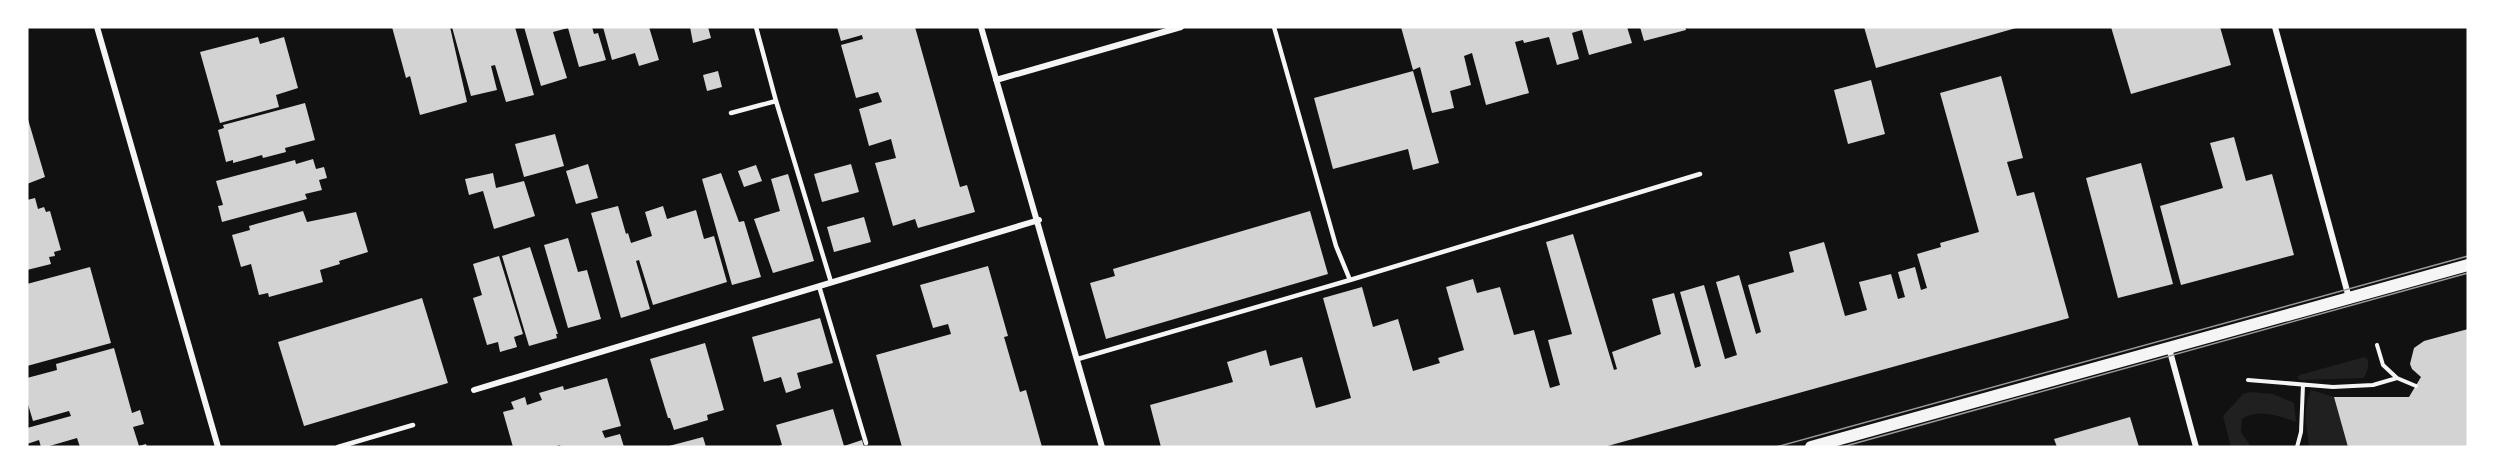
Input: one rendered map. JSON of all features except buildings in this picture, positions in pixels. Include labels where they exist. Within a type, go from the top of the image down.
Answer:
[{"type":"main road","points":[[1811,447],[2468,265]]},
{"type":"street","points":[[981,27],[1039,220],[1102,447]]},
{"type":"street","points":[[996,80],[1181,27]]},
{"type":"street","points":[[2275,27],[2349,298]]},
{"type":"street","points":[[100,28],[218,447]]},
{"type":"street","points":[[474,390],[1039,220]]},
{"type":"street","points":[[2169,348],[2196,447]]},
{"type":"lane","points":[[756,27],[831,282]]},
{"type":"lane","points":[[1274,27],[1336,246],[1350,280]]},
{"type":"lane","points":[[731,113],[776,101]]},
{"type":"lane","points":[[1078,359],[1350,280],[1700,174]]},
{"type":"lane","points":[[819,286],[866,443]]},
{"type":"lane","points":[[338,447],[413,425]]},
{"type":"path","points":[[2377,345],[2383,365],[2397,378],[2416,386]]},
{"type":"path","points":[[2248,380],[2333,387],[2373,385],[2397,378]]},
{"type":"path","points":[[2297,447],[2301,432],[2303,385]]},
{"type":"shaded area","points":[[2365,357],[2368,360],[2368,368],[2364,378],[2299,380],[2298,377],[2299,375]]},
{"type":"shaded area","points":[[2311,390],[2334,397],[2348,447],[2309,447],[2306,412]]},
{"type":"shaded area","points":[[2250,392],[2273,394],[2294,403],[2296,422],[2269,414],[2248,416],[2242,419],[2241,432],[2251,447],[2231,447],[2223,416],[2243,394]]},
{"type":"tram line","points":[[1776,447],[2468,256]]},
{"type":"tram line","points":[[1842,447],[2468,273]]}]
